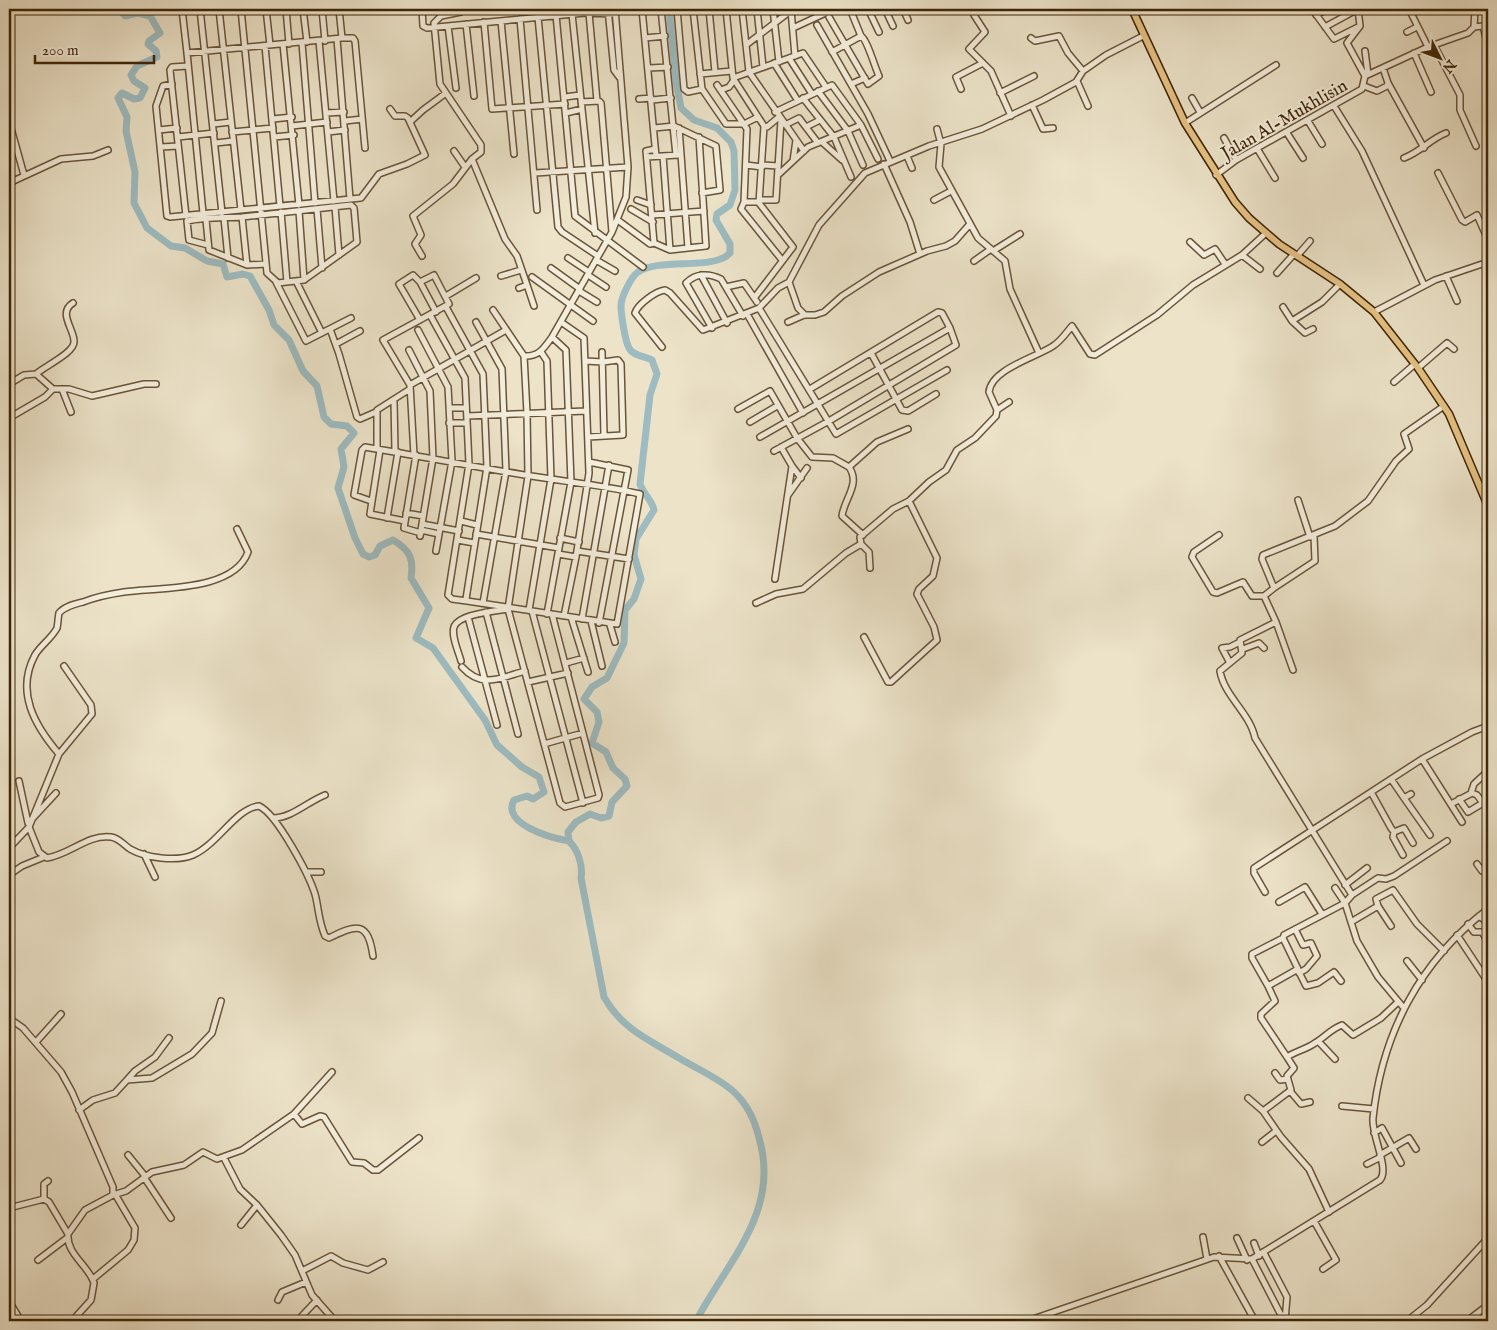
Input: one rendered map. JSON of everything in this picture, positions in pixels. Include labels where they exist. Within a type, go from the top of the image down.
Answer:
[{"type":"main road","points":[[1132,9],[1185,123],[1216,175],[1244,213],[1266,233],[1340,284],[1374,312],[1417,366],[1444,406],[1488,506]]},
{"type":"street","points":[[182,9],[203,213]]},
{"type":"street","points":[[200,9],[228,258]]},
{"type":"street","points":[[219,9],[248,265]]},
{"type":"street","points":[[241,9],[260,211],[268,274],[276,282],[304,340],[351,318]]},
{"type":"street","points":[[266,9],[273,128],[287,282]]},
{"type":"street","points":[[286,9],[286,44],[304,280]]},
{"type":"street","points":[[303,9],[309,124],[322,268]]},
{"type":"street","points":[[322,9],[326,40]]},
{"type":"street","points":[[276,282],[304,280],[356,244],[357,240],[354,208],[351,202],[345,130],[339,9]]},
{"type":"street","points":[[422,9],[423,26],[427,28],[556,16],[586,11],[616,10],[622,68],[620,78],[628,166],[626,197],[619,221],[552,337],[541,352],[532,356],[524,356]]},
{"type":"street","points":[[440,9],[440,16]]},
{"type":"street","points":[[422,256],[415,244],[421,235],[413,218],[453,184],[472,159],[481,152],[481,145],[439,81],[435,22],[440,16],[459,12],[463,9]]},
{"type":"street","points":[[642,9],[656,156]]},
{"type":"street","points":[[662,9],[671,98],[686,212],[688,248]]},
{"type":"street","points":[[677,9],[684,89],[688,92],[702,89]]},
{"type":"street","points":[[694,9],[702,89],[726,124],[744,124],[758,117]]},
{"type":"street","points":[[709,9],[715,72]]},
{"type":"street","points":[[726,9],[733,79],[730,87],[719,87],[746,129],[744,202],[741,207],[744,215],[782,260]]},
{"type":"street","points":[[742,9],[749,72],[781,121],[804,151]]},
{"type":"street","points":[[757,9],[764,67]]},
{"type":"street","points":[[773,9],[776,22],[777,62],[801,100],[834,137],[842,160],[851,177]]},
{"type":"street","points":[[746,45],[792,9]]},
{"type":"street","points":[[792,9],[792,57],[812,94]]},
{"type":"street","points":[[793,28],[834,9]]},
{"type":"street","points":[[829,17],[868,84],[879,76],[869,54],[866,40],[861,36],[850,9]]},
{"type":"street","points":[[868,9],[879,32]]},
{"type":"street","points":[[885,9],[893,26]]},
{"type":"street","points":[[902,9],[908,20]]},
{"type":"street","points":[[980,9],[974,15],[985,32],[969,49],[991,71],[1011,116]]},
{"type":"street","points":[[1312,9],[1324,27],[1336,40],[1360,26]]},
{"type":"street","points":[[1316,15],[1328,9]]},
{"type":"street","points":[[1324,27],[1358,9],[1360,26],[1348,43],[1366,75]]},
{"type":"street","points":[[1409,9],[1428,46]]},
{"type":"street","points":[[1475,9],[1474,27],[1483,26],[1488,46]]},
{"type":"street","points":[[608,10],[614,70],[620,78]]},
{"type":"street","points":[[586,11],[597,101],[601,104],[612,232]]},
{"type":"street","points":[[572,14],[595,233]]},
{"type":"street","points":[[556,16],[575,216],[595,233],[643,267]]},
{"type":"street","points":[[538,17],[559,230],[615,271]]},
{"type":"street","points":[[520,19],[537,210]]},
{"type":"street","points":[[501,21],[514,154]]},
{"type":"street","points":[[484,22],[492,109],[565,104]]},
{"type":"street","points":[[466,24],[474,96]]},
{"type":"street","points":[[817,25],[868,114],[890,161]]},
{"type":"street","points":[[448,26],[456,88]]},
{"type":"street","points":[[1407,32],[1417,27]]},
{"type":"street","name":"Jalan Al-Mukhlisin","points":[[1216,175],[1236,160],[1258,150],[1334,106],[1364,86],[1366,75],[1428,46],[1468,33],[1474,27]]},
{"type":"street","points":[[645,38],[665,36]]},
{"type":"street","points":[[832,52],[861,36]]},
{"type":"street","points":[[1031,38],[1035,40],[1059,36],[1068,53],[1083,71]]},
{"type":"street","points":[[662,347],[635,313],[638,307],[660,291],[666,290],[670,293],[699,328],[704,330],[726,323],[759,308],[771,295],[789,282],[819,225],[865,173],[890,161],[978,131],[1011,116],[1077,81],[1083,71],[1109,52],[1144,36]]},
{"type":"street","points":[[187,53],[353,38],[355,41],[365,148]]},
{"type":"street","points":[[319,41],[339,255]]},
{"type":"street","points":[[1434,44],[1460,95],[1460,110],[1476,146]]},
{"type":"street","points":[[1365,51],[1366,75]]},
{"type":"street","points":[[733,79],[802,53],[826,87]]},
{"type":"street","points":[[1414,53],[1432,92]]},
{"type":"street","points":[[961,88],[957,76],[983,63]]},
{"type":"street","points":[[1185,123],[1276,64]]},
{"type":"street","points":[[186,216],[171,68],[188,66]]},
{"type":"street","points":[[649,68],[668,67]]},
{"type":"street","points":[[1383,68],[1388,83],[1424,148]]},
{"type":"street","points":[[700,74],[732,70]]},
{"type":"street","points":[[1000,92],[1034,76]]},
{"type":"street","points":[[851,84],[865,78]]},
{"type":"street","points":[[726,287],[744,283],[756,299],[793,246],[759,201],[763,166],[764,126],[733,79]]},
{"type":"street","points":[[1077,81],[1088,106]]},
{"type":"street","points":[[1364,86],[1377,91],[1385,88],[1388,83]]},
{"type":"street","points":[[172,84],[163,86],[157,102],[167,216],[186,216],[203,213],[223,215]]},
{"type":"street","points":[[775,112],[826,87],[833,86],[861,125],[878,159]]},
{"type":"street","points":[[818,91],[848,131],[863,165]]},
{"type":"street","points":[[410,122],[446,93]]},
{"type":"street","points":[[565,97],[580,96]]},
{"type":"street","points":[[639,99],[671,98]]},
{"type":"street","points":[[1192,98],[1200,112]]},
{"type":"street","points":[[581,102],[597,101]]},
{"type":"street","points":[[1032,105],[1043,129],[1053,128]]},
{"type":"street","points":[[1334,106],[1362,151],[1424,285]]},
{"type":"street","points":[[208,245],[189,240],[187,223],[189,220],[206,220],[223,215],[351,202],[362,197],[379,174],[424,156],[424,152],[406,116],[394,116],[390,109]]},
{"type":"street","points":[[566,113],[582,110]]},
{"type":"street","points":[[326,113],[344,112]]},
{"type":"street","points":[[273,119],[292,117]]},
{"type":"street","points":[[764,126],[767,128],[781,121],[798,118],[820,142],[842,160]]},
{"type":"street","points":[[345,121],[362,119]]},
{"type":"street","points":[[806,127],[820,120]]},
{"type":"street","points":[[9,121],[24,175]]},
{"type":"street","points":[[744,202],[775,201],[781,121]]},
{"type":"street","points":[[1308,121],[1322,144]]},
{"type":"street","points":[[213,124],[231,122]]},
{"type":"street","points":[[292,126],[327,122]]},
{"type":"street","points":[[778,175],[804,151],[820,142],[861,125]]},
{"type":"street","points":[[654,128],[676,127],[717,146],[720,189],[702,193]]},
{"type":"street","points":[[159,130],[177,128]]},
{"type":"street","points":[[232,132],[273,128]]},
{"type":"street","points":[[937,129],[941,144],[939,167],[978,238],[1005,261],[1010,289],[1038,353]]},
{"type":"street","points":[[328,132],[345,130]]},
{"type":"street","points":[[1287,133],[1303,158]]},
{"type":"street","points":[[1404,158],[1424,148],[1436,137],[1446,133]]},
{"type":"street","points":[[178,137],[214,134]]},
{"type":"street","points":[[274,137],[294,135]]},
{"type":"street","points":[[619,221],[650,244],[654,243],[670,250],[704,247],[707,244],[699,137]]},
{"type":"street","points":[[1224,138],[1236,160]]},
{"type":"street","points":[[792,162],[796,140]]},
{"type":"street","points":[[216,143],[233,142]]},
{"type":"street","points":[[161,148],[178,146]]},
{"type":"street","points":[[654,243],[647,150],[655,149]]},
{"type":"street","points":[[9,183],[61,159],[93,156],[108,150]]},
{"type":"street","points":[[454,150],[465,167]]},
{"type":"street","points":[[1258,150],[1275,178]]},
{"type":"street","points":[[647,157],[679,155]]},
{"type":"street","points":[[663,156],[670,250]]},
{"type":"street","points":[[907,156],[912,168]]},
{"type":"street","points":[[472,159],[504,239],[514,251],[534,306]]},
{"type":"street","points":[[884,164],[910,222],[920,254]]},
{"type":"street","points":[[746,165],[778,166]]},
{"type":"street","points":[[535,173],[628,166]]},
{"type":"street","points":[[1438,173],[1462,220],[1465,222],[1476,214],[1488,240]]},
{"type":"street","points":[[934,200],[951,191]]},
{"type":"street","points":[[637,200],[651,205]]},
{"type":"street","points":[[632,209],[653,222]]},
{"type":"street","points":[[652,215],[704,211]]},
{"type":"street","points":[[206,220],[209,250],[248,265],[266,264]]},
{"type":"street","points":[[788,322],[805,315],[820,314],[880,272],[920,254],[946,246],[956,240],[970,224]]},
{"type":"street","points":[[870,568],[868,552],[861,544],[860,537],[893,509],[909,501],[929,482],[946,470],[954,453],[979,435],[996,416],[997,410],[989,392],[991,384],[1020,362],[1060,341],[1072,326],[1090,354],[1094,355],[1157,315],[1189,288],[1242,255],[1266,233]]},
{"type":"street","points":[[974,260],[1020,234]]},
{"type":"street","points":[[1277,274],[1310,241]]},
{"type":"street","points":[[1190,242],[1204,255],[1215,249],[1225,264]]},
{"type":"street","points":[[1242,255],[1260,269]]},
{"type":"street","points":[[568,258],[606,287]]},
{"type":"street","points":[[1374,312],[1424,285],[1488,262]]},
{"type":"street","points":[[551,268],[597,302]]},
{"type":"street","points":[[501,276],[521,270]]},
{"type":"street","points":[[420,320],[400,284],[413,275],[420,282],[436,312]]},
{"type":"street","points":[[420,282],[434,275],[449,303],[446,307],[383,340],[410,387],[415,455],[404,529],[421,533],[459,531]]},
{"type":"street","points":[[700,275],[726,323]]},
{"type":"street","points":[[712,328],[686,283],[700,275],[719,278],[726,287],[803,412]]},
{"type":"street","points":[[1446,276],[1457,301]]},
{"type":"street","points":[[532,277],[594,321]]},
{"type":"street","points":[[446,296],[476,278]]},
{"type":"street","points":[[296,281],[322,333]]},
{"type":"street","points":[[789,282],[798,308],[805,315]]},
{"type":"street","points":[[1292,321],[1322,302],[1340,284]]},
{"type":"street","points":[[518,288],[526,285]]},
{"type":"street","points":[[9,382],[24,375],[36,374],[66,355],[75,341],[66,322],[67,310],[73,303]]},
{"type":"street","points":[[446,307],[483,371],[487,467],[465,597],[467,601]]},
{"type":"street","points":[[1283,307],[1292,321],[1305,333],[1313,329]]},
{"type":"street","points":[[759,308],[820,404],[830,421],[834,433],[837,434],[947,370]]},
{"type":"street","points":[[493,310],[524,356],[527,413],[528,476],[508,608],[561,806],[565,807],[583,803],[599,796],[566,663],[550,614],[558,551],[570,482],[566,350],[552,337]]},
{"type":"street","points":[[774,451],[830,421],[956,345],[950,328],[942,313],[938,312],[810,389]]},
{"type":"street","points":[[371,501],[356,497],[354,494],[362,449],[365,447],[379,449],[452,461],[469,464],[487,467],[528,476],[623,491],[641,496],[617,623],[610,625],[483,603],[452,600],[448,595],[469,464],[465,378],[430,315]]},
{"type":"street","points":[[476,322],[502,369],[506,471],[483,603]]},
{"type":"street","points":[[561,322],[584,337],[586,411],[590,462],[577,554],[564,616]]},
{"type":"street","points":[[760,437],[880,370],[950,328]]},
{"type":"street","points":[[330,329],[357,417],[360,419],[394,401],[438,367],[506,330]]},
{"type":"street","points":[[418,330],[448,384],[452,461],[436,552]]},
{"type":"street","points":[[336,344],[360,331]]},
{"type":"street","points":[[1394,382],[1447,342],[1454,349]]},
{"type":"street","points":[[408,350],[430,389],[433,458],[421,533]]},
{"type":"street","points":[[541,352],[547,361],[551,479],[531,611],[583,803]]},
{"type":"street","points":[[602,352],[604,436]]},
{"type":"street","points":[[871,353],[898,400],[901,409],[906,412],[936,394]]},
{"type":"street","points":[[585,362],[620,361],[624,434],[588,437]]},
{"type":"street","points":[[36,374],[53,389],[69,388],[92,396],[144,384],[156,384]]},
{"type":"street","points":[[9,418],[45,397],[53,389]]},
{"type":"street","points":[[62,389],[71,412]]},
{"type":"street","points":[[738,409],[768,391],[786,422],[812,457],[833,458],[849,467],[853,472],[854,481],[842,515],[863,535]]},
{"type":"street","points":[[387,518],[397,452],[394,401]]},
{"type":"street","points":[[997,410],[1009,402]]},
{"type":"street","points":[[750,422],[777,406]]},
{"type":"street","points":[[1274,588],[1262,559],[1263,555],[1332,528],[1368,501],[1396,461],[1409,449],[1404,434],[1444,406]]},
{"type":"street","points":[[449,408],[466,408]]},
{"type":"street","points":[[467,416],[586,411]]},
{"type":"street","points":[[376,412],[379,449],[370,514],[404,521]]},
{"type":"street","points":[[449,423],[467,423]]},
{"type":"street","points":[[849,467],[877,442],[908,429]]},
{"type":"street","points":[[781,447],[800,478]]},
{"type":"street","points":[[590,462],[627,469],[599,623]]},
{"type":"street","points":[[582,620],[609,465]]},
{"type":"street","points":[[774,579],[792,466]]},
{"type":"street","points":[[787,497],[807,468]]},
{"type":"street","points":[[1219,535],[1194,552],[1192,557],[1213,592],[1217,593],[1243,582],[1252,596],[1264,596],[1316,560],[1312,536],[1298,500]]},
{"type":"street","points":[[864,637],[888,682],[891,682],[938,639],[918,594],[919,589],[932,578],[937,558],[909,501]]},
{"type":"street","points":[[406,513],[423,516]]},
{"type":"street","points":[[461,522],[477,525]]},
{"type":"street","points":[[422,524],[439,531]]},
{"type":"street","points":[[59,754],[43,735],[31,714],[27,674],[38,650],[57,628],[59,613],[72,605],[96,598],[125,592],[183,587],[221,578],[241,566],[248,552],[237,529]]},
{"type":"street","points":[[476,534],[540,545],[558,551],[629,559]]},
{"type":"street","points":[[560,538],[579,542]]},
{"type":"street","points":[[458,540],[474,543]]},
{"type":"street","points":[[756,604],[776,594],[803,589],[846,553],[861,544]]},
{"type":"street","points":[[1264,596],[1276,622],[1293,670]]},
{"type":"street","points":[[508,608],[468,617],[454,626],[462,664],[470,675],[484,682],[525,672]]},
{"type":"street","points":[[486,612],[518,734]]},
{"type":"street","points":[[468,617],[497,725]]},
{"type":"street","points":[[571,618],[588,672]]},
{"type":"street","points":[[591,621],[602,666]]},
{"type":"street","points":[[1230,663],[1222,648],[1240,642],[1276,622]]},
{"type":"street","points":[[610,625],[615,642]]},
{"type":"street","points":[[1240,642],[1243,649]]},
{"type":"street","points":[[1264,648],[1259,643],[1243,649],[1230,663],[1220,670],[1222,679],[1252,726],[1255,738],[1310,831],[1352,895]]},
{"type":"street","points":[[566,663],[584,658]]},
{"type":"street","points":[[29,824],[59,754],[92,714],[93,710],[64,666]]},
{"type":"street","points":[[528,682],[568,673]]},
{"type":"street","points":[[1264,892],[1254,874],[1254,868],[1422,758],[1472,732],[1488,726]]},
{"type":"street","points":[[544,744],[583,733]]},
{"type":"street","points":[[1422,758],[1462,822]]},
{"type":"street","points":[[1471,793],[1474,784],[1488,771]]},
{"type":"street","points":[[1391,779],[1430,835]]},
{"type":"street","points":[[19,781],[29,824],[39,852],[44,857]]},
{"type":"street","points":[[1371,792],[1394,832],[1393,837],[1403,855]]},
{"type":"street","points":[[9,848],[56,793]]},
{"type":"street","points":[[1452,804],[1471,793],[1477,795],[1488,810]]},
{"type":"street","points":[[1404,798],[1411,794]]},
{"type":"street","points":[[273,818],[286,817],[308,802],[324,795]]},
{"type":"street","points":[[1459,799],[1468,812],[1483,804]]},
{"type":"street","points":[[9,875],[22,866],[44,857],[50,858],[69,851],[91,839],[102,837],[116,838],[130,848],[144,854],[175,858],[193,855],[207,848],[239,817],[257,806],[263,808],[273,818],[306,872],[316,899],[319,922],[325,936],[329,938],[353,927],[362,928],[370,938],[373,956]]},
{"type":"street","points":[[1394,832],[1404,828],[1413,843]]},
{"type":"street","points":[[1310,1102],[1301,1104],[1290,1091],[1288,1079],[1294,1068],[1261,1018],[1262,1014],[1275,1001],[1252,958],[1252,954],[1345,903],[1352,895],[1378,878],[1386,879],[1394,876],[1448,841]]},
{"type":"street","points":[[144,854],[155,877]]},
{"type":"street","points":[[1478,864],[1482,870],[1488,873]]},
{"type":"street","points":[[1345,885],[1367,868]]},
{"type":"street","points":[[306,872],[321,872]]},
{"type":"street","points":[[1279,902],[1305,887],[1322,914]]},
{"type":"street","points":[[1335,888],[1345,903],[1357,941],[1378,977],[1403,1007]]},
{"type":"street","points":[[1391,926],[1378,906],[1376,899],[1393,890],[1417,924],[1444,952]]},
{"type":"street","points":[[1351,922],[1378,906]]},
{"type":"street","points":[[1026,1321],[1207,1259],[1220,1256],[1250,1260],[1382,1178],[1384,1171],[1374,1132],[1374,1109],[1384,1058],[1403,1007],[1457,935],[1488,908]]},
{"type":"street","points":[[1479,916],[1482,919],[1488,915]]},
{"type":"street","points":[[1468,924],[1474,932],[1482,932],[1488,942]]},
{"type":"street","points":[[1268,986],[1299,971],[1317,956],[1311,943],[1303,945],[1294,930]]},
{"type":"street","points":[[1457,935],[1488,982]]},
{"type":"street","points":[[1283,938],[1307,986],[1318,983],[1334,972],[1341,982]]},
{"type":"street","points":[[1407,962],[1422,980]]},
{"type":"street","points":[[127,1080],[152,1078],[192,1054],[212,1033],[221,1001]]},
{"type":"street","points":[[1287,1057],[1318,1041],[1329,1031],[1342,1025],[1352,1036],[1381,1018],[1398,1002]]},
{"type":"street","points":[[36,1042],[60,1014]]},
{"type":"street","points":[[9,1021],[18,1023],[61,1072],[114,1187],[114,1194],[135,1228],[134,1240],[128,1250],[93,1279]]},
{"type":"street","points":[[79,1110],[93,1100],[115,1093],[135,1071],[155,1057],[169,1038]]},
{"type":"street","points":[[1318,1041],[1335,1059]]},
{"type":"street","points":[[38,1260],[68,1236],[85,1210],[114,1194],[126,1191],[144,1176],[162,1169],[184,1165],[202,1152],[214,1159],[224,1158],[242,1150],[294,1114],[332,1072]]},
{"type":"street","points":[[1275,1073],[1280,1081],[1288,1079]]},
{"type":"street","points":[[1263,1112],[1290,1091]]},
{"type":"street","points":[[1248,1098],[1263,1112],[1276,1131],[1307,1166],[1328,1212]]},
{"type":"street","points":[[1342,1106],[1374,1109]]},
{"type":"street","points":[[294,1114],[302,1124],[320,1116],[324,1117],[352,1162],[364,1163],[373,1170],[378,1170],[419,1138]]},
{"type":"street","points":[[1374,1132],[1382,1128],[1401,1163]]},
{"type":"street","points":[[1262,1142],[1276,1131]]},
{"type":"street","points":[[1367,1164],[1410,1138],[1416,1149]]},
{"type":"street","points":[[128,1155],[171,1218]]},
{"type":"street","points":[[224,1158],[240,1189],[257,1204],[295,1255],[306,1282],[317,1300],[335,1321]]},
{"type":"street","points":[[44,1199],[44,1184],[48,1181]]},
{"type":"street","points":[[9,1208],[44,1199],[49,1202],[68,1236],[78,1260],[93,1279],[93,1297],[72,1321]]},
{"type":"street","points":[[241,1225],[257,1204]]},
{"type":"street","points":[[1314,1221],[1336,1260],[1323,1270]]},
{"type":"street","points":[[1203,1237],[1207,1259]]},
{"type":"street","points":[[1237,1238],[1285,1317]]},
{"type":"street","points":[[1408,1321],[1427,1305],[1488,1238]]},
{"type":"street","points":[[1254,1243],[1287,1297],[1285,1317]]},
{"type":"street","points":[[302,1271],[330,1256],[343,1263],[368,1270],[383,1262]]},
{"type":"street","points":[[1220,1256],[1255,1321]]},
{"type":"street","points":[[278,1300],[282,1292],[306,1282]]},
{"type":"street","points":[[300,1318],[317,1300]]},
{"type":"street","points":[[9,1301],[21,1321]]},
{"type":"street","points":[[1467,1321],[1488,1305]]},
{"type":"street","points":[[1274,1321],[1285,1317]]},
{"type":"waterway","points":[[120,9],[125,16],[138,13],[150,16],[160,33],[149,41],[148,44],[156,51],[157,57],[137,66],[131,75],[134,81],[145,88],[140,98],[134,99],[122,93],[118,98],[127,117],[126,131],[135,172],[134,203],[147,228],[171,246],[185,248],[207,261],[223,264],[227,277],[243,274],[250,276],[269,310],[274,325],[289,340],[303,371],[317,386],[324,417],[331,424],[347,426],[354,433],[341,449],[344,467],[338,488],[355,538],[363,554],[369,557],[375,555],[380,546],[393,540],[407,551],[412,565],[411,578],[429,608],[416,638],[433,648],[485,720],[497,745],[522,767],[539,777],[544,792],[533,799],[527,796],[514,800],[512,809],[515,816],[521,823],[540,833],[569,841]]},
{"type":"waterway","points":[[569,841],[568,832],[576,822],[590,814],[601,818],[609,816],[612,802],[627,786],[625,779],[613,768],[606,752],[592,743],[599,722],[597,712],[584,699],[592,687],[607,678],[624,643],[625,610],[634,599],[641,579],[634,555],[636,539],[654,510],[652,503],[640,484],[650,395],[657,374],[652,360],[636,354],[629,348],[622,315],[621,306],[623,298],[638,272],[660,265],[712,261],[730,253],[730,244],[716,220],[717,214],[730,205],[735,190],[734,151],[731,142],[717,128],[694,120],[681,108],[676,81],[669,9]]},
{"type":"waterway","points":[[569,841],[575,849],[580,863],[581,878],[604,997],[611,1008],[619,1018],[637,1033],[715,1078],[734,1092],[750,1113],[759,1138],[764,1164],[763,1189],[757,1212],[747,1235],[696,1321]]}]
